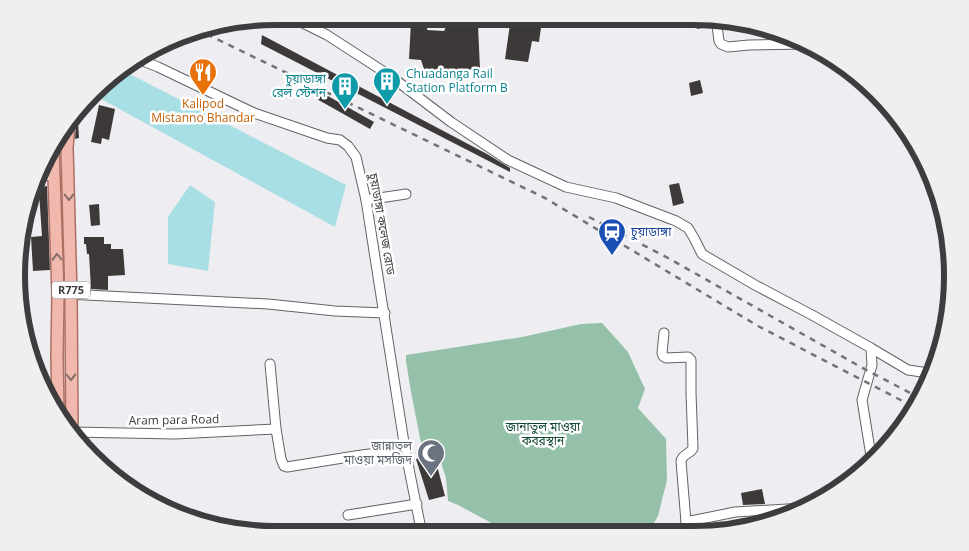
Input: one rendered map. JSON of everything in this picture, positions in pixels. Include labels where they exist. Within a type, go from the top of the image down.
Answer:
[{"type":"main road","name":"R775","points":[[67,135],[72,421]]},
{"type":"main road","name":"R775","points":[[53,160],[58,293],[58,399]]},
{"type":"main road","points":[[57,357],[71,357]]},
{"type":"street","points":[[307,25],[327,35],[389,75],[451,122],[508,160],[566,187],[616,198],[676,221],[688,228],[702,254],[755,285],[848,334],[908,370],[924,372]]},
{"type":"street","points":[[717,26],[721,44],[728,47],[790,44]]},
{"type":"street","name":"চুয়াডাঙ্গা কলেজ রোড","points":[[145,62],[254,113],[327,138],[340,140],[348,146],[356,157],[366,200],[406,449],[421,526]]},
{"type":"street","points":[[46,176],[54,176]]},
{"type":"street","points":[[366,200],[406,194]]},
{"type":"street","points":[[58,293],[268,304],[335,311],[385,313]]},
{"type":"street","points":[[664,332],[663,356],[666,358],[688,357],[691,360],[693,448],[691,452],[684,455],[681,461],[686,526]]},
{"type":"street","points":[[871,348],[872,365],[862,400],[871,453]]},
{"type":"street","points":[[270,364],[276,429],[284,466],[406,449]]},
{"type":"street","name":"Aram para Road","points":[[80,432],[174,434],[276,429]]},
{"type":"street","points":[[348,515],[417,504]]},
{"type":"street","points":[[686,522],[735,512],[784,509]]},
{"type":"green space","name":"জানাতুল মাওয়া কবরস্থান","points":[[602,323],[628,352],[645,389],[638,408],[666,439],[667,480],[658,516],[652,526],[497,526],[448,501],[446,478],[435,444],[422,448],[406,355],[522,337],[581,324]]},
{"type":"water","points":[[128,73],[346,185],[335,227],[99,97]]},
{"type":"water","points":[[190,185],[215,202],[208,271],[168,264],[168,217]]},
{"type":"building","points":[[411,25],[428,25],[427,30],[444,31],[446,27],[478,25],[480,69],[425,72],[421,60],[409,59]]},
{"type":"building","points":[[510,25],[541,25],[539,42],[532,41],[528,62],[505,59]]},
{"type":"building","points":[[696,25],[711,26],[697,29]]},
{"type":"building","name":"Chuadanga Rail Station Platform B","points":[[262,35],[487,154],[510,168],[510,172],[261,44]]},
{"type":"building","points":[[700,80],[703,93],[691,96],[689,83]]},
{"type":"building","name":"চুয়াডাঙ্গা রেল স্টেশন","points":[[319,91],[374,122],[370,129],[315,98]]},
{"type":"building","points":[[99,105],[115,109],[109,140],[102,138],[101,144],[91,142]]},
{"type":"building","points":[[78,122],[79,138],[75,139],[76,124]]},
{"type":"building","points":[[43,182],[43,187],[47,186],[50,270],[33,271],[31,237],[42,236],[39,193]]},
{"type":"building","points":[[679,183],[684,203],[673,206],[669,185]]},
{"type":"building","points":[[99,204],[100,225],[91,226],[89,205]]},
{"type":"building","points":[[84,237],[104,237],[104,244],[111,244],[111,249],[123,249],[125,275],[108,276],[108,290],[91,289],[89,254],[87,254],[86,244],[84,244]]},
{"type":"building","name":"জান্নাতুল মাওয়া মসজিদ","points":[[434,454],[445,496],[429,500],[416,459]]},
{"type":"building","points":[[762,489],[765,504],[743,505],[741,493]]},
{"type":"railway","points":[[208,35],[545,198],[758,326],[908,404]]},
{"type":"railway","points":[[589,217],[668,258],[913,395]]},
{"type":"place","name":"Kalipod Mistanno Bhandar","points":[[203,96]]},
{"type":"place","name":"Chuadanga Rail Station Platform B","points":[[387,105]]},
{"type":"place","name":"চুয়াডাঙ্গা রেল স্টেশন","points":[[345,110]]},
{"type":"place","name":"চুয়াডাঙ্গা","points":[[612,256]]},
{"type":"place","name":"জান্নাতুল মাওয়া মসজিদ","points":[[431,477]]}]
